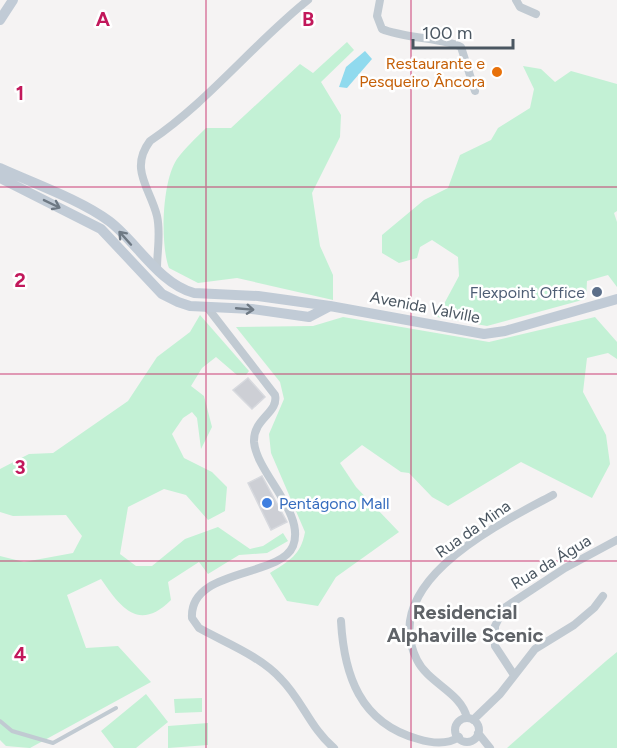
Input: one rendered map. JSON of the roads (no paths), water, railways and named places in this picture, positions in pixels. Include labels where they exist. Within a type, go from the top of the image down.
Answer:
[{"type":"main road","points":[[0,20],[13,0]]},
{"type":"main road","points":[[0,168],[110,222],[142,256],[189,291],[195,301],[190,306]]},
{"type":"main road","points":[[0,178],[101,229],[162,294],[178,302],[190,306],[309,317],[330,306]]},
{"type":"main road","points":[[178,302],[177,294],[189,291]]},
{"type":"main road","name":"Avenida Valville","points":[[189,291],[289,300],[492,334],[617,299]]},
{"type":"main road","points":[[278,313],[287,311],[290,306],[289,300]]},
{"type":"street","points":[[157,268],[157,216],[140,173],[145,148],[150,141],[199,105],[267,35],[308,0]]},
{"type":"street","points":[[380,0],[377,16],[382,29],[461,47],[475,91]]},
{"type":"street","points":[[516,0],[520,7],[536,14]]},
{"type":"street","points":[[142,256],[151,256],[156,252]]},
{"type":"street","points":[[207,307],[275,394],[274,406],[256,428],[255,445],[289,513],[295,532],[293,546],[287,556],[269,566],[237,573],[218,583],[196,600],[192,618],[199,628],[272,670],[294,694],[315,729],[334,748]]},
{"type":"street","name":"Rua da Mina","points":[[470,719],[458,701],[419,663],[410,639],[411,612],[430,579],[453,557],[509,519],[554,495]]},
{"type":"street","name":"Rua da Água","points":[[514,675],[495,646],[495,626],[504,608],[564,568],[617,540]]},
{"type":"street","points":[[465,742],[456,731],[458,724],[470,719],[500,694],[536,649],[574,625],[594,608],[603,596]]},
{"type":"street","points":[[341,621],[347,672],[362,700],[380,719],[403,734],[427,741],[465,742],[473,740],[478,734],[478,726],[470,719]]},
{"type":"street","points":[[478,734],[490,748]]},
{"type":"lane","points":[[0,721],[12,731],[53,743],[116,708]]},
{"type":"water","points":[[365,51],[372,59],[347,88],[339,87],[346,67]]},
{"type":"place","name":"Restaurante e Pesqueiro Âncora","points":[[497,72]]},
{"type":"place","name":"Flexpoint Office","points":[[597,292]]},
{"type":"place","name":"Pentágono Mall","points":[[267,503]]},
{"type":"district","name":"Residencial Alphaville Scenic","points":[[465,624]]}]
